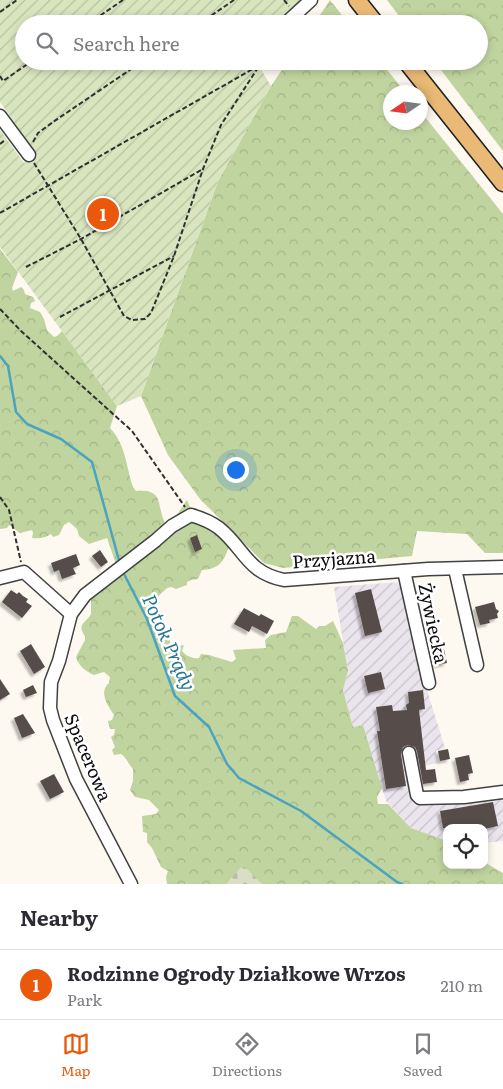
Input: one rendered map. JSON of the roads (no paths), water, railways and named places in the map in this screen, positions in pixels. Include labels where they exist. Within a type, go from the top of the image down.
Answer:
[{"type":"main road","points":[[357,0],[369,15]]},
{"type":"main road","points":[[413,70],[503,183]]},
{"type":"street","points":[[295,15],[311,0]]},
{"type":"street","points":[[0,116],[28,154]]},
{"type":"street","name":"Przyjazna","points":[[190,515],[205,519],[218,528],[248,562],[272,577],[284,580],[404,571],[503,567]]},
{"type":"street","name":"Spacerowa","points":[[131,884],[76,779],[53,720],[50,708],[50,682],[59,661],[71,614],[85,595],[172,526],[190,515]]},
{"type":"street","points":[[455,569],[477,666]]},
{"type":"street","name":"Żywiecka","points":[[404,571],[429,683]]},
{"type":"street","points":[[0,578],[24,572],[71,614]]},
{"type":"street","points":[[409,752],[418,797],[425,799],[464,797],[503,792]]},
{"type":"waterway","name":"Potok Prądy","points":[[0,356],[8,366],[16,412],[27,424],[61,439],[92,462],[120,564]]},
{"type":"waterway","name":"Potok Prądy","points":[[123,572],[147,619],[175,696],[209,727],[227,764],[239,778],[301,811],[402,884]]},
{"type":"place","name":"Rodzinne Ogrody Działkowe Wrzos","points":[[103,214]]}]
